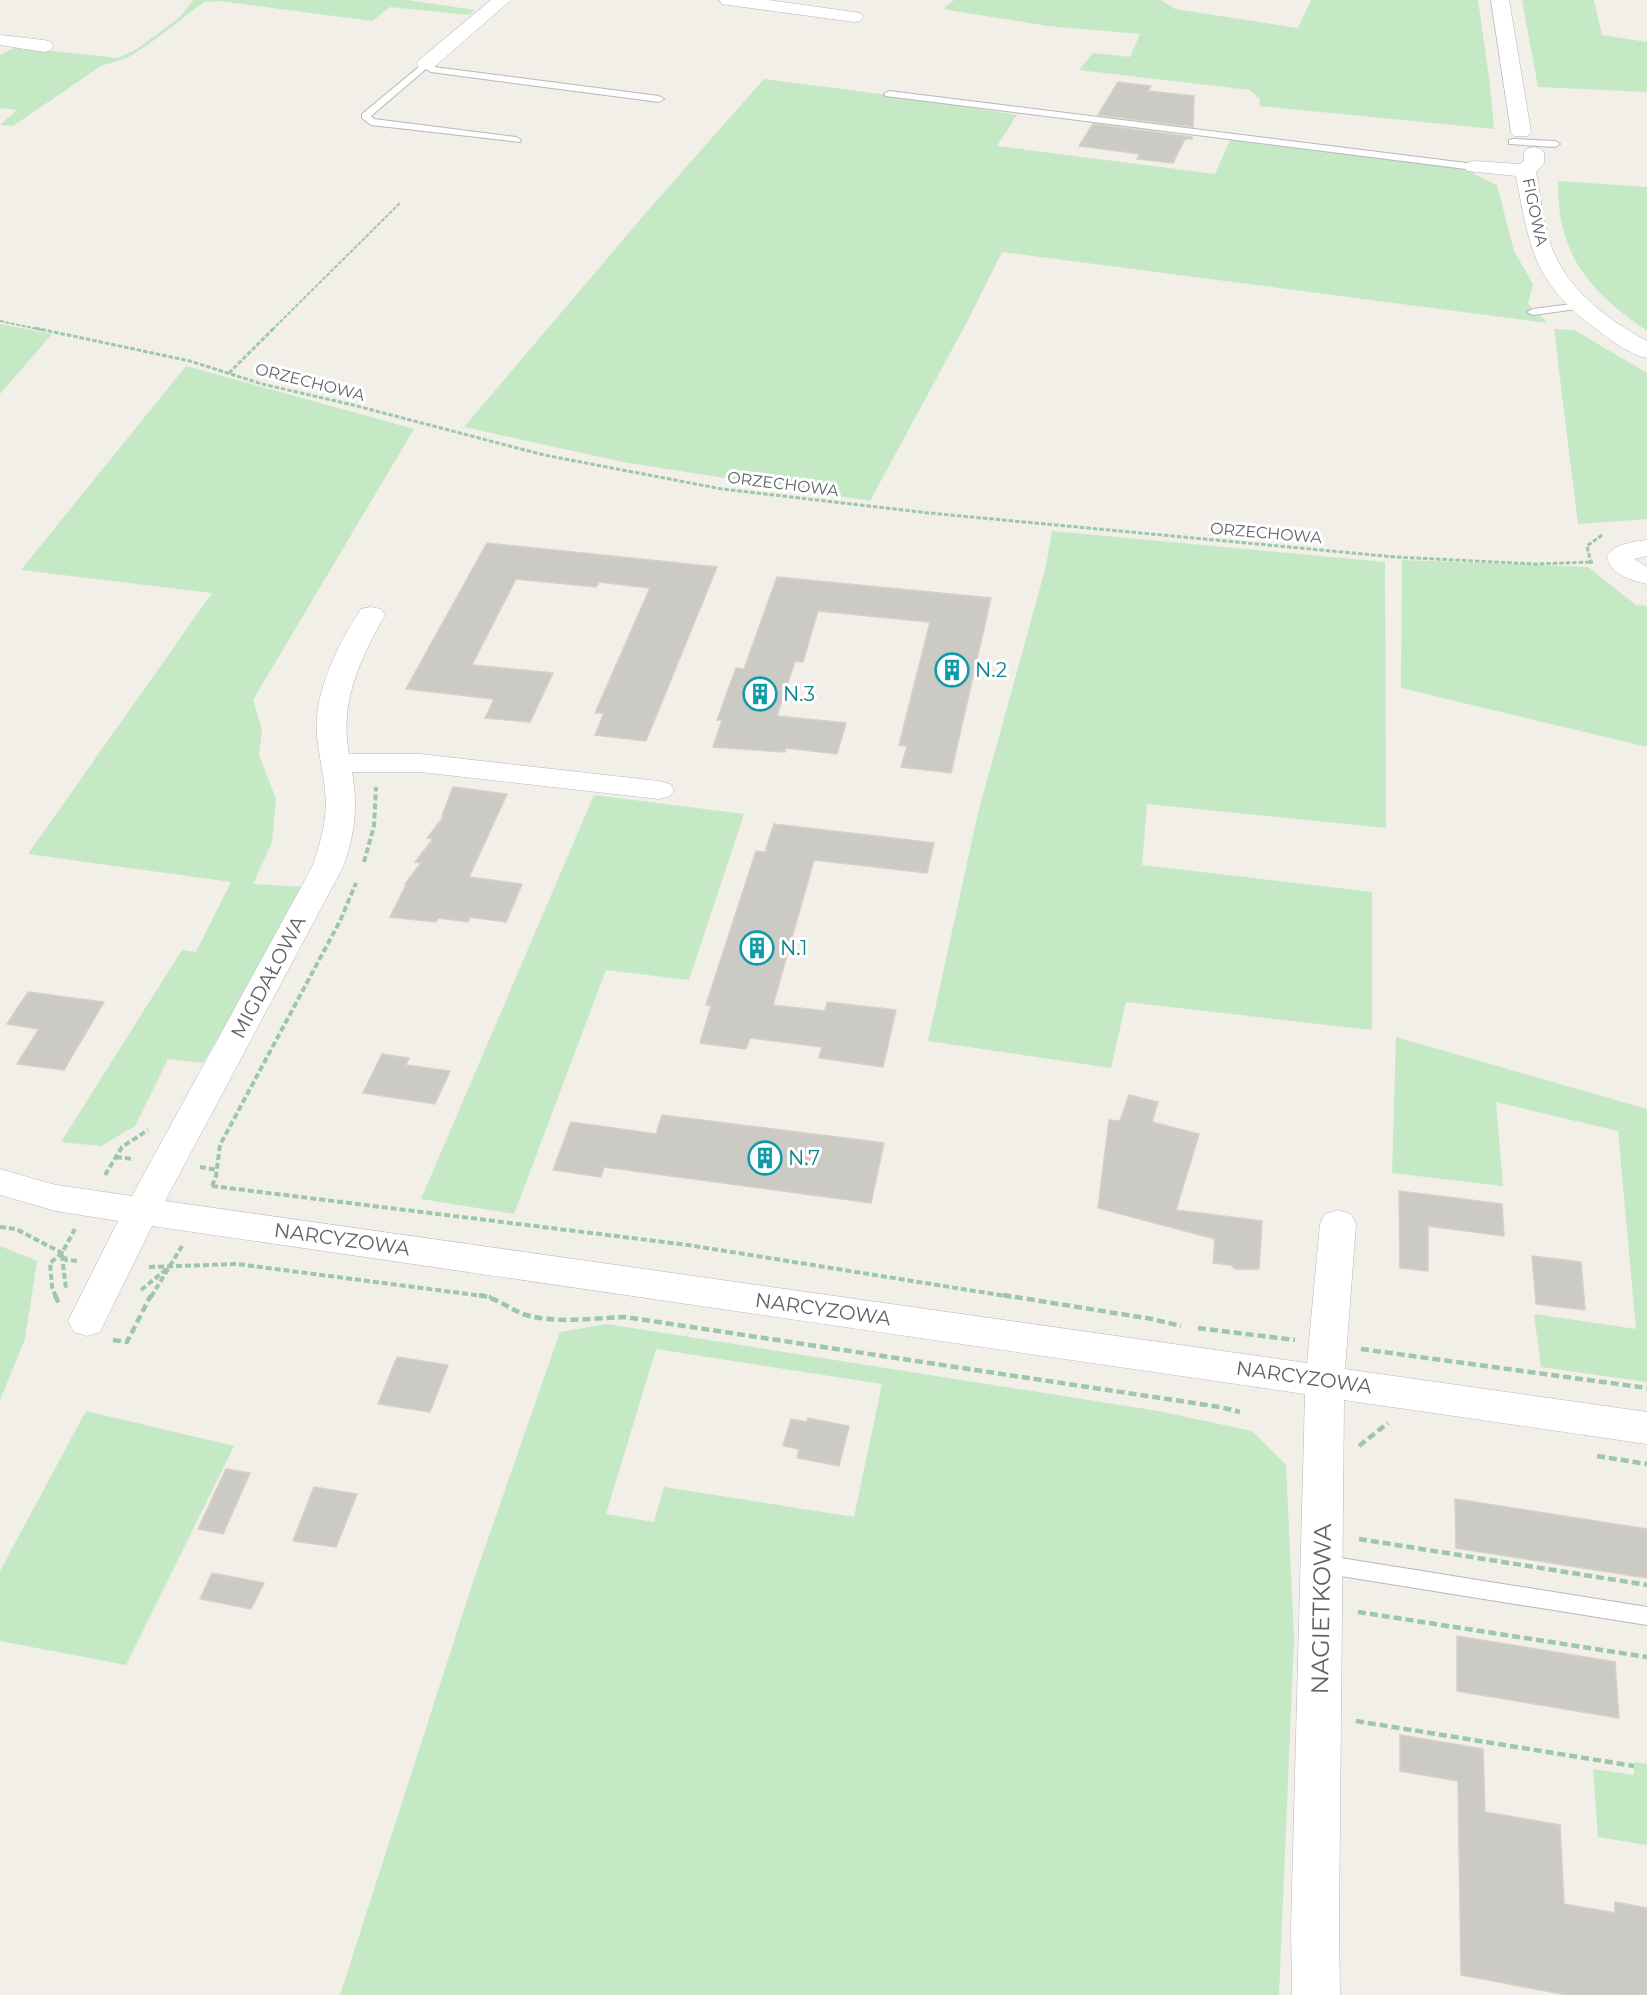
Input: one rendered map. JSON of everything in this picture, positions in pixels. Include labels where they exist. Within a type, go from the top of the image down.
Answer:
[{"type":"street","points":[[426,64],[502,0]]},
{"type":"street","points":[[728,0],[854,17]]},
{"type":"street","points":[[1500,0],[1521,139]]},
{"type":"street","points":[[0,40],[44,46]]},
{"type":"street","name":"FIGOWA","points":[[1521,139],[1512,155],[1520,167],[1526,170],[1538,238],[1545,258],[1558,280],[1580,306],[1627,340],[1647,351]]},
{"type":"street","points":[[1474,167],[1526,170]]},
{"type":"street","points":[[1647,549],[1632,549],[1620,556],[1621,562],[1630,570],[1647,576]]},
{"type":"street","name":"MIGDAŁOWA","points":[[87,1320],[141,1210],[206,1095],[291,930],[320,882],[333,851],[341,801],[334,763],[331,717],[334,701],[360,634],[371,615]]},
{"type":"street","points":[[334,763],[420,763],[659,790]]},
{"type":"street","name":"NARCYZOWA","points":[[0,1182],[56,1198],[1244,1368],[1326,1363],[1375,1387],[1647,1428]]},
{"type":"street","name":"NAGIETKOWA","points":[[1316,1995],[1315,1928],[1340,1567],[1326,1363],[1338,1224]]},
{"type":"lane","points":[[516,140],[371,122],[365,116],[426,64],[431,69],[659,99]]},
{"type":"lane","points":[[889,94],[1474,167]]},
{"type":"lane","points":[[1521,139],[1555,144]]},
{"type":"lane","points":[[1533,312],[1580,306]]},
{"type":"lane","points":[[1340,1567],[1647,1616]]},
{"type":"path","points":[[229,373],[401,202]]},
{"type":"path","name":"ORZECHOWA","points":[[0,321],[190,360],[262,384],[503,442],[544,455],[722,489],[929,513],[1395,557],[1535,564],[1580,563]]},
{"type":"path","points":[[62,1253],[122,1146],[149,1129]]},
{"type":"path","points":[[212,1186],[677,1243],[1152,1319],[1326,1363],[1647,1388]]},
{"type":"path","points":[[0,1227],[16,1229],[62,1253],[66,1260],[152,1267],[237,1264],[321,1274],[493,1298],[524,1316],[550,1320],[625,1317],[1211,1405],[1240,1412]]},
{"type":"path","points":[[1359,1458],[1359,1447],[1388,1423],[1398,1424]]},
{"type":"path","points":[[1590,1455],[1647,1464]]},
{"type":"path","points":[[1358,1623],[1358,1612],[1340,1567],[1359,1539],[1359,1527]]},
{"type":"path","points":[[1359,1539],[1647,1585]]},
{"type":"path","points":[[1358,1612],[1647,1657]]},
{"type":"path","points":[[1356,1710],[1356,1729]]},
{"type":"path","points":[[1356,1721],[1634,1766]]},
{"type":"green space","points":[[193,0],[407,0],[475,10],[469,15],[390,7],[372,21],[220,1],[204,2],[129,57],[101,66],[13,126],[0,125],[17,110],[0,108],[0,55],[15,47],[118,58],[137,49],[179,18]]},
{"type":"green space","points":[[954,0],[1161,0],[1175,9],[1298,28],[1311,0],[1478,0],[1494,129],[1259,106],[1260,99],[1250,90],[1079,70],[1093,53],[1130,57],[1140,34],[1048,26],[943,9]]},
{"type":"green space","points":[[1522,0],[1594,0],[1602,35],[1647,42],[1647,92],[1538,87]]},
{"type":"green space","points":[[764,79],[967,105],[1017,115],[997,146],[1215,174],[1230,140],[1473,170],[1474,174],[1497,185],[1514,251],[1533,284],[1528,304],[1548,323],[1002,252],[968,320],[870,501],[623,462],[464,427],[650,208]]},
{"type":"green space","points":[[1558,181],[1647,187],[1647,331],[1608,301],[1580,269],[1563,230]]},
{"type":"green space","points":[[0,324],[52,334],[0,394]]},
{"type":"green space","points":[[1554,329],[1574,330],[1647,373],[1647,519],[1578,524]]},
{"type":"green space","points":[[186,366],[414,429],[253,700],[262,730],[259,755],[276,799],[272,842],[253,884],[306,887],[203,1063],[168,1059],[135,1126],[101,1146],[61,1142],[182,950],[196,952],[231,882],[28,854],[212,593],[21,570]]},
{"type":"green space","points":[[1052,531],[1385,562],[1386,828],[1147,804],[1142,865],[1372,892],[1372,1030],[1126,1002],[1111,1068],[928,1041],[978,813],[1046,566]]},
{"type":"green space","points":[[1402,560],[1588,567],[1636,605],[1647,606],[1647,747],[1401,688]]},
{"type":"green space","points":[[594,795],[744,814],[689,980],[606,970],[514,1214],[421,1199]]},
{"type":"green space","points":[[1396,1037],[1647,1109],[1647,1382],[1541,1367],[1534,1314],[1636,1329],[1618,1131],[1496,1102],[1503,1186],[1392,1173]]},
{"type":"green space","points":[[0,1246],[37,1261],[25,1339],[0,1400]]},
{"type":"green space","points":[[607,1324],[1158,1411],[1252,1431],[1286,1465],[1294,1637],[1279,1995],[340,1995],[474,1579],[560,1332]],"holes":[[[656,1349],[882,1384],[854,1517],[664,1487],[654,1522],[606,1514]]]},
{"type":"green space","points":[[86,1411],[234,1446],[126,1665],[0,1641],[0,1571]]},
{"type":"green space","points":[[1634,1762],[1647,1764],[1647,1845],[1598,1837],[1593,1769],[1634,1775]]},
{"type":"building","points":[[1118,82],[1151,86],[1148,91],[1194,96],[1193,127],[1098,115]]},
{"type":"building","points":[[1093,124],[1192,137],[1192,139],[1185,139],[1173,163],[1137,159],[1140,154],[1079,146]]},
{"type":"building","points":[[487,543],[717,567],[646,741],[595,735],[604,713],[595,713],[650,588],[599,582],[596,587],[516,579],[472,665],[553,673],[530,722],[485,718],[494,699],[406,689]]},
{"type":"building","points":[[777,577],[991,598],[951,773],[901,767],[907,746],[899,745],[930,622],[818,611],[803,662],[795,661],[777,716],[846,723],[837,754],[786,748],[785,752],[713,747],[722,720],[717,720],[736,668],[744,669]]},
{"type":"building","points":[[453,787],[507,794],[469,877],[522,884],[506,922],[470,917],[468,922],[438,918],[436,922],[390,917],[405,884],[421,863],[415,862],[433,839],[427,838],[444,816],[442,816]]},
{"type":"building","name":"N.1","points":[[774,824],[934,843],[927,873],[814,860],[773,1005],[825,1011],[827,1002],[896,1010],[883,1067],[819,1058],[822,1047],[750,1038],[746,1049],[700,1043],[711,1006],[706,1005],[756,851],[765,852]]},
{"type":"building","points":[[28,992],[104,1002],[64,1070],[17,1064],[39,1029],[7,1024]]},
{"type":"building","points":[[382,1054],[409,1058],[406,1065],[450,1071],[435,1104],[363,1093]]},
{"type":"building","points":[[1129,1095],[1158,1102],[1152,1122],[1199,1134],[1176,1210],[1262,1221],[1259,1269],[1235,1269],[1231,1265],[1213,1263],[1215,1239],[1098,1208],[1109,1120],[1120,1121]]},
{"type":"building","name":"N.7","points":[[662,1115],[884,1143],[871,1203],[604,1167],[601,1177],[553,1170],[571,1122],[656,1134]]},
{"type":"building","points":[[1399,1191],[1502,1204],[1504,1236],[1428,1226],[1428,1271],[1400,1268]]},
{"type":"building","points":[[1532,1256],[1581,1262],[1585,1310],[1536,1304]]},
{"type":"building","points":[[397,1357],[448,1365],[430,1412],[378,1404]]},
{"type":"building","points":[[808,1418],[849,1426],[839,1466],[797,1458],[799,1449],[783,1446],[791,1419],[807,1422]]},
{"type":"building","points":[[226,1469],[250,1473],[223,1534],[198,1529]]},
{"type":"building","points":[[314,1487],[357,1494],[336,1547],[293,1541]]},
{"type":"building","points":[[1455,1499],[1647,1529],[1647,1578],[1456,1548]]},
{"type":"building","points":[[212,1573],[264,1583],[251,1609],[200,1599]]},
{"type":"building","points":[[1457,1636],[1615,1662],[1619,1718],[1457,1691]]},
{"type":"building","points":[[1400,1735],[1483,1749],[1485,1812],[1560,1825],[1564,1904],[1615,1913],[1615,1902],[1647,1908],[1647,1995],[1567,1995],[1461,1975],[1458,1781],[1400,1771]]},
{"type":"place","name":"N.2","points":[[952,670]]},
{"type":"place","name":"N.3","points":[[760,694]]},
{"type":"place","name":"N.1","points":[[757,948]]},
{"type":"place","name":"N.7","points":[[765,1158]]}]
